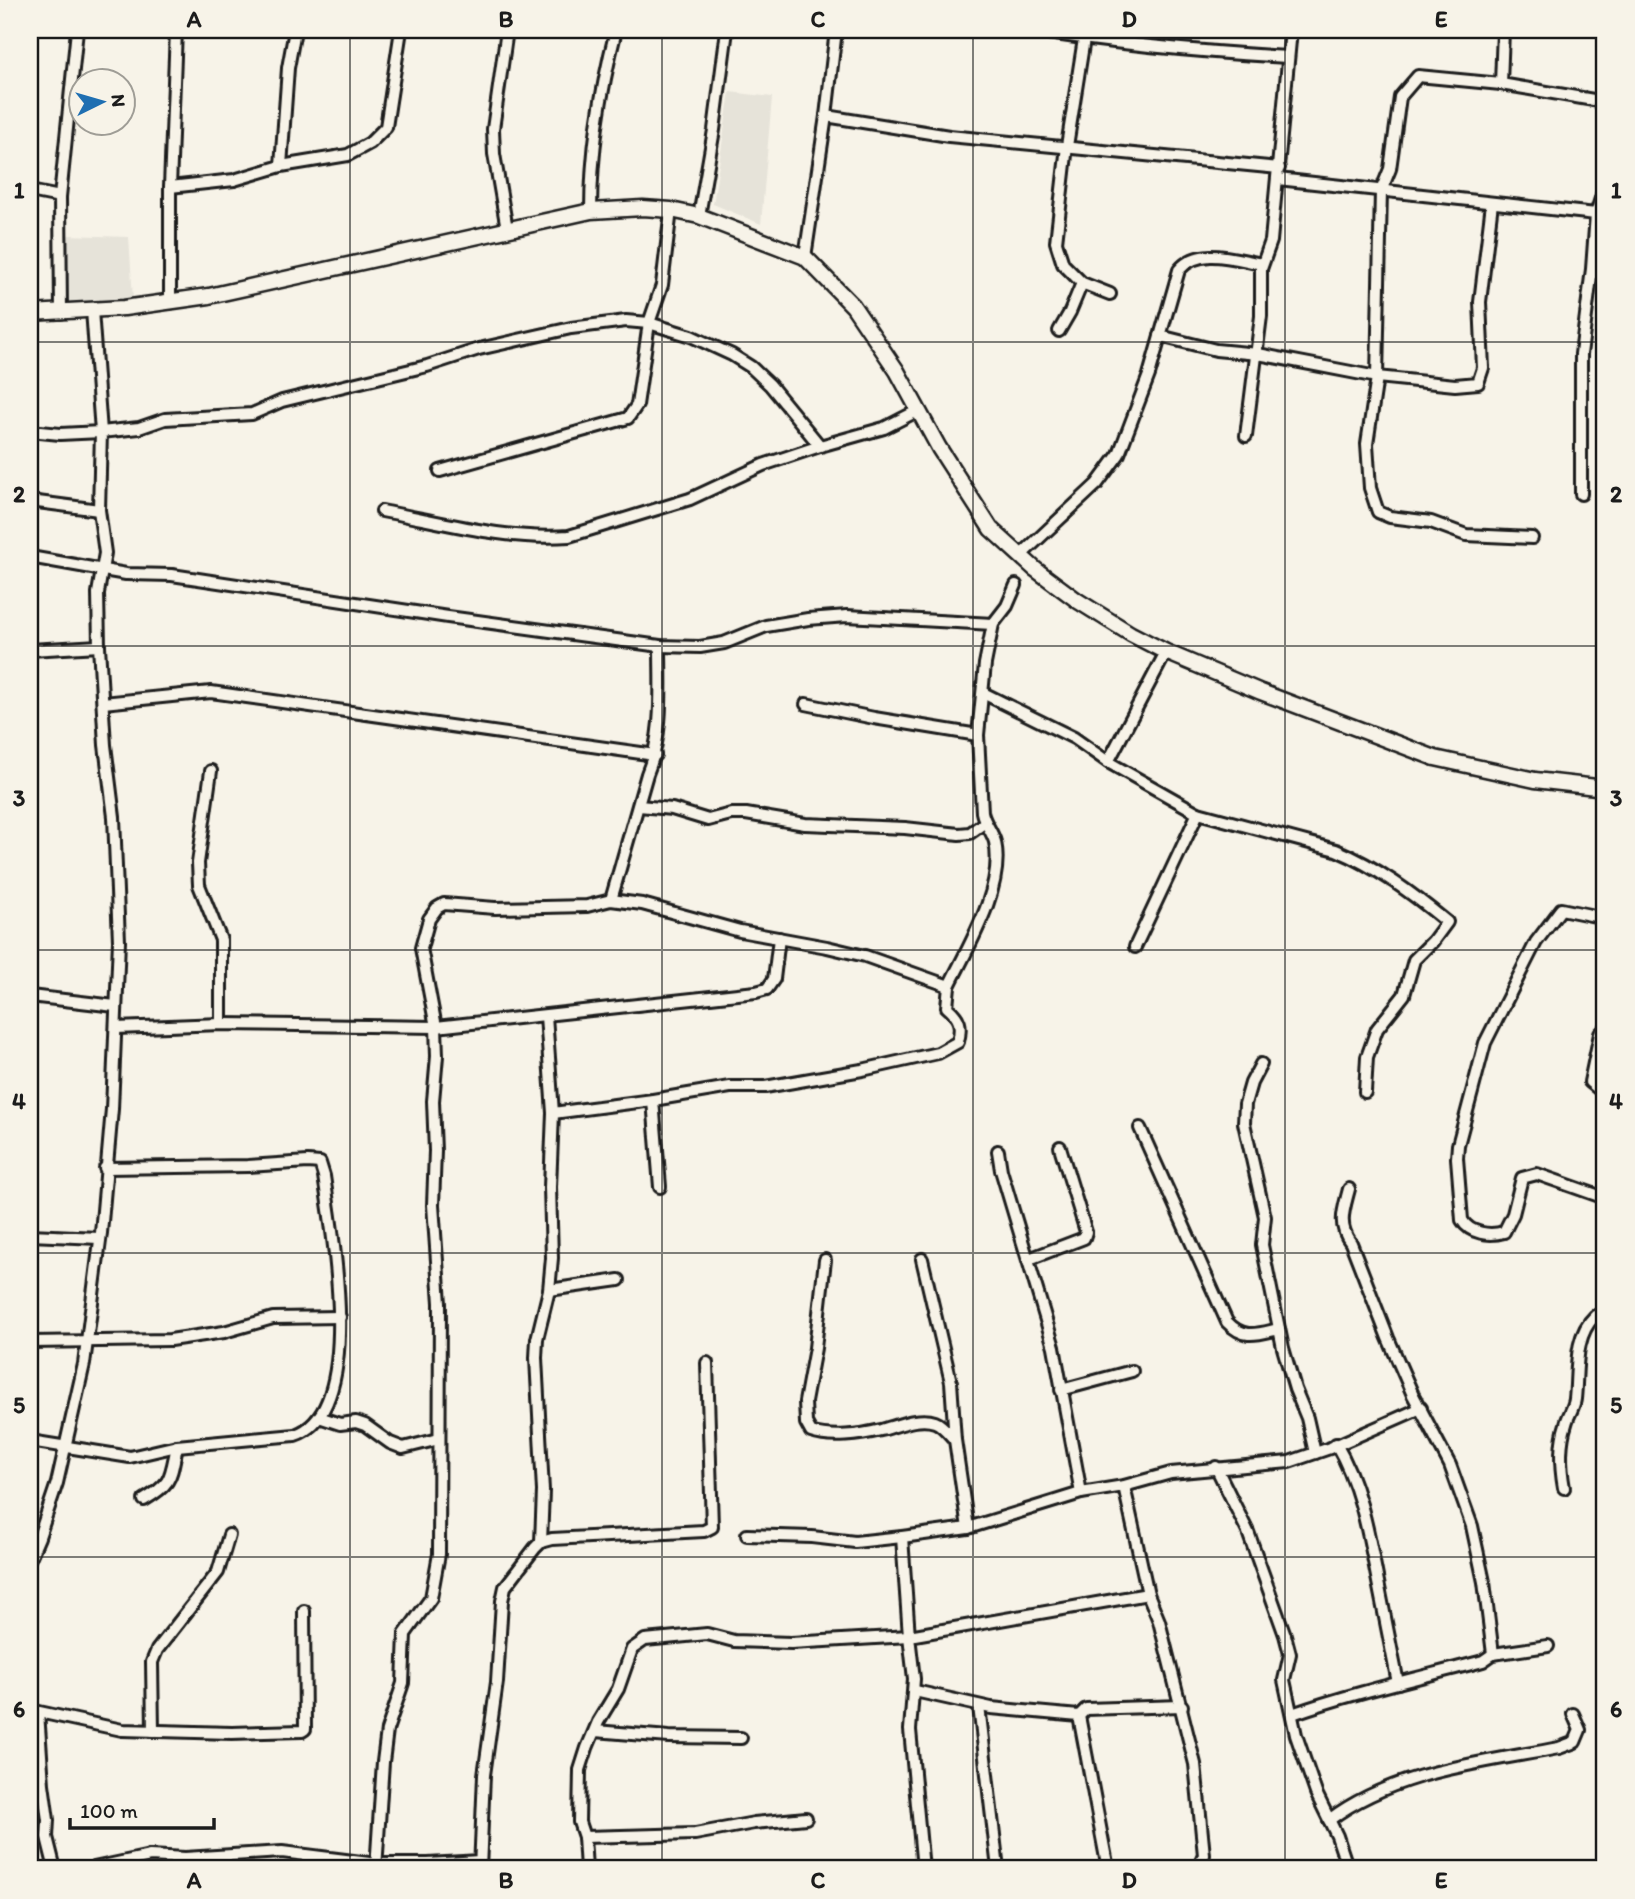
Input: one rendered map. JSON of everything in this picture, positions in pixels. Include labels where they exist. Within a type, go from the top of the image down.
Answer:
[{"type":"street","points":[[61,313],[60,197],[78,30]]},
{"type":"street","points":[[170,303],[170,187],[176,30]]},
{"type":"street","points":[[281,166],[288,68],[295,30]]},
{"type":"street","points":[[170,187],[234,180],[281,166],[348,155],[370,143],[386,127],[401,30]]},
{"type":"street","points":[[508,30],[493,130],[494,154],[508,229]]},
{"type":"street","points":[[591,211],[595,140],[608,60],[616,30]]},
{"type":"street","points":[[699,216],[727,30]]},
{"type":"street","points":[[805,257],[836,30]]},
{"type":"street","points":[[1029,30],[1084,39],[1107,35],[1206,52],[1288,57]]},
{"type":"street","points":[[1246,436],[1258,354],[1262,264],[1271,241],[1291,30]]},
{"type":"street","points":[[1501,84],[1503,30]]},
{"type":"street","points":[[1084,39],[1067,146],[1056,242],[1063,264],[1082,282],[1110,294]]},
{"type":"street","points":[[1532,538],[1466,534],[1431,522],[1390,517],[1378,512],[1370,488],[1367,444],[1377,377],[1381,191],[1390,169],[1400,97],[1418,76],[1501,84],[1605,102]]},
{"type":"street","points":[[826,116],[949,136],[1067,146],[1278,174],[1381,191],[1596,214]]},
{"type":"street","points":[[1581,494],[1581,354],[1596,214],[1605,186]]},
{"type":"street","points":[[30,191],[60,197]]},
{"type":"street","points":[[1160,336],[1216,350],[1258,354],[1377,377],[1455,385],[1478,383],[1483,368],[1480,302],[1492,203]]},
{"type":"street","points":[[30,313],[61,313],[170,303],[209,296],[591,211],[643,208],[699,216],[805,257],[853,306],[897,371],[939,449],[991,529],[1020,556],[1078,601],[1166,652],[1342,725],[1435,758],[1535,780],[1605,788]]},
{"type":"street","points":[[440,471],[632,415],[637,405],[649,323],[662,285],[671,210]]},
{"type":"street","points":[[1020,556],[1111,468],[1125,442],[1149,375],[1176,278],[1184,264],[1197,256],[1207,256],[1262,264]]},
{"type":"street","points":[[1059,331],[1082,282]]},
{"type":"street","points":[[30,1559],[66,1447],[88,1341],[108,1157],[116,1028],[119,961],[117,864],[105,745],[99,646],[98,593],[105,553],[99,510],[101,432],[92,310]]},
{"type":"street","points":[[30,431],[60,435],[101,432],[139,428],[165,419],[252,414],[282,401],[427,366],[479,349],[572,328],[626,321],[649,323],[691,336],[732,355],[770,385],[820,446]]},
{"type":"street","points":[[382,511],[488,531],[548,538],[569,536],[690,499],[763,465],[884,428],[919,410]]},
{"type":"street","points":[[30,501],[99,510]]},
{"type":"street","points":[[30,557],[102,571],[172,575],[660,646],[700,647],[724,643],[766,626],[847,616],[993,624]]},
{"type":"street","points":[[553,1112],[653,1100],[730,1087],[765,1087],[938,1053],[958,1042],[961,1029],[958,1017],[947,1007],[949,986],[992,890],[996,870],[994,840],[984,823],[982,813],[978,735],[985,664],[993,624],[1007,606],[1016,585]]},
{"type":"street","points":[[30,650],[99,646]]},
{"type":"street","points":[[611,900],[647,774],[655,755],[661,713],[660,646]]},
{"type":"street","points":[[1108,762],[1166,652]]},
{"type":"street","points":[[103,703],[211,692],[655,755]]},
{"type":"street","points":[[983,693],[1074,738],[1108,762],[1198,813],[1336,850],[1357,859],[1396,882],[1447,922],[1433,942],[1414,960],[1404,995],[1377,1029],[1367,1058],[1365,1092]]},
{"type":"street","points":[[806,704],[978,735]]},
{"type":"street","points":[[211,771],[198,863],[199,885],[220,940],[221,1024]]},
{"type":"street","points":[[639,806],[672,809],[708,820],[731,814],[746,814],[805,824],[905,828],[959,834],[970,833],[984,823]]},
{"type":"street","points":[[1135,947],[1198,813]]},
{"type":"street","points":[[376,1866],[387,1730],[402,1683],[405,1634],[431,1598],[438,1564],[440,1303],[433,1205],[433,1101],[437,1056],[436,1027],[421,948],[424,930],[437,908],[444,904],[495,908],[587,906],[611,900],[642,904],[740,932],[865,956],[949,986]]},
{"type":"street","points":[[1605,918],[1561,909],[1536,942],[1485,1043],[1459,1136],[1457,1158],[1462,1220],[1467,1228],[1476,1232],[1504,1231],[1513,1214],[1522,1178],[1537,1174],[1605,1198]]},
{"type":"street","points":[[116,1028],[221,1024],[436,1027],[767,989],[774,979],[779,938]]},
{"type":"street","points":[[30,996],[115,1006]]},
{"type":"street","points":[[541,1542],[543,1491],[536,1358],[552,1258],[550,1187],[553,1112],[546,1016]]},
{"type":"street","points":[[1605,1029],[1600,1034],[1590,1082],[1605,1091]]},
{"type":"street","points":[[1261,1064],[1244,1104],[1244,1123],[1265,1217],[1262,1245],[1279,1329],[1315,1453]]},
{"type":"street","points":[[653,1100],[660,1187]]},
{"type":"street","points":[[1140,1128],[1227,1322],[1237,1333],[1254,1335],[1279,1329]]},
{"type":"street","points":[[1029,1259],[1084,1238],[1086,1232],[1060,1147]]},
{"type":"street","points":[[998,1151],[1001,1170],[1054,1348],[1081,1493]]},
{"type":"street","points":[[30,1441],[130,1457],[177,1446],[295,1435],[305,1432],[318,1417],[332,1393],[341,1317],[324,1176],[320,1163],[105,1168]]},
{"type":"street","points":[[1349,1189],[1341,1220],[1345,1235],[1351,1243],[1388,1338],[1450,1465],[1472,1525],[1484,1582],[1493,1654]]},
{"type":"street","points":[[30,1235],[99,1238]]},
{"type":"street","points":[[922,1259],[951,1382],[955,1440],[968,1528]]},
{"type":"street","points":[[825,1260],[815,1348],[805,1402],[806,1423],[811,1432],[833,1436],[880,1430],[901,1423],[925,1420],[942,1426],[955,1440]]},
{"type":"street","points":[[549,1290],[618,1280]]},
{"type":"street","points":[[1563,1488],[1561,1447],[1566,1421],[1574,1406],[1576,1368],[1583,1334],[1595,1316],[1605,1314]]},
{"type":"street","points":[[30,1342],[109,1343],[170,1340],[224,1332],[273,1318],[341,1317]]},
{"type":"street","points":[[89,1869],[150,1856],[185,1858],[282,1852],[376,1866],[480,1865],[484,1775],[497,1682],[503,1592],[517,1569],[541,1542],[573,1536],[704,1531],[712,1527],[707,1363]]},
{"type":"street","points":[[1060,1390],[1132,1371]]},
{"type":"street","points":[[747,1535],[812,1537],[855,1542],[968,1528],[1081,1493],[1124,1486],[1171,1473],[1216,1467],[1276,1465],[1315,1453],[1421,1408]]},
{"type":"street","points":[[318,1417],[340,1424],[356,1422],[365,1425],[390,1443],[403,1448],[439,1440]]},
{"type":"street","points":[[1336,1444],[1356,1483],[1398,1683]]},
{"type":"street","points":[[144,1500],[162,1490],[168,1483],[177,1446]]},
{"type":"street","points":[[1216,1467],[1244,1521],[1285,1635],[1290,1654],[1284,1680],[1296,1735],[1316,1793],[1337,1836],[1348,1869]]},
{"type":"street","points":[[1124,1486],[1148,1594],[1159,1621],[1195,1764],[1204,1855],[1198,1869]]},
{"type":"street","points":[[153,1731],[152,1662],[157,1650],[218,1572],[229,1535]]},
{"type":"street","points":[[902,1537],[915,1691],[910,1730],[923,1869]]},
{"type":"street","points":[[586,1869],[584,1837],[579,1822],[580,1770],[587,1748],[618,1689],[632,1649],[645,1640],[707,1634],[734,1641],[791,1643],[909,1636],[1148,1594]]},
{"type":"street","points":[[55,1869],[47,1837],[48,1820],[34,1712],[113,1729],[232,1733],[304,1730],[304,1611]]},
{"type":"street","points":[[1292,1714],[1349,1694],[1483,1661],[1493,1654],[1548,1646]]},
{"type":"street","points":[[915,1691],[979,1706],[1079,1716]]},
{"type":"street","points":[[979,1706],[998,1869]]},
{"type":"street","points":[[1108,1869],[1079,1716],[1086,1710],[1182,1706]]},
{"type":"street","points":[[1329,1821],[1364,1797],[1414,1779],[1559,1748],[1575,1742],[1580,1730],[1573,1714]]},
{"type":"street","points":[[595,1731],[669,1737],[741,1738]]},
{"type":"street","points":[[584,1837],[695,1834],[754,1823],[806,1818]]},
{"type":"shaded area","points":[[730,92],[772,97],[761,224],[713,204]]},
{"type":"shaded area","points":[[66,235],[129,237],[133,299],[68,307]]}]
